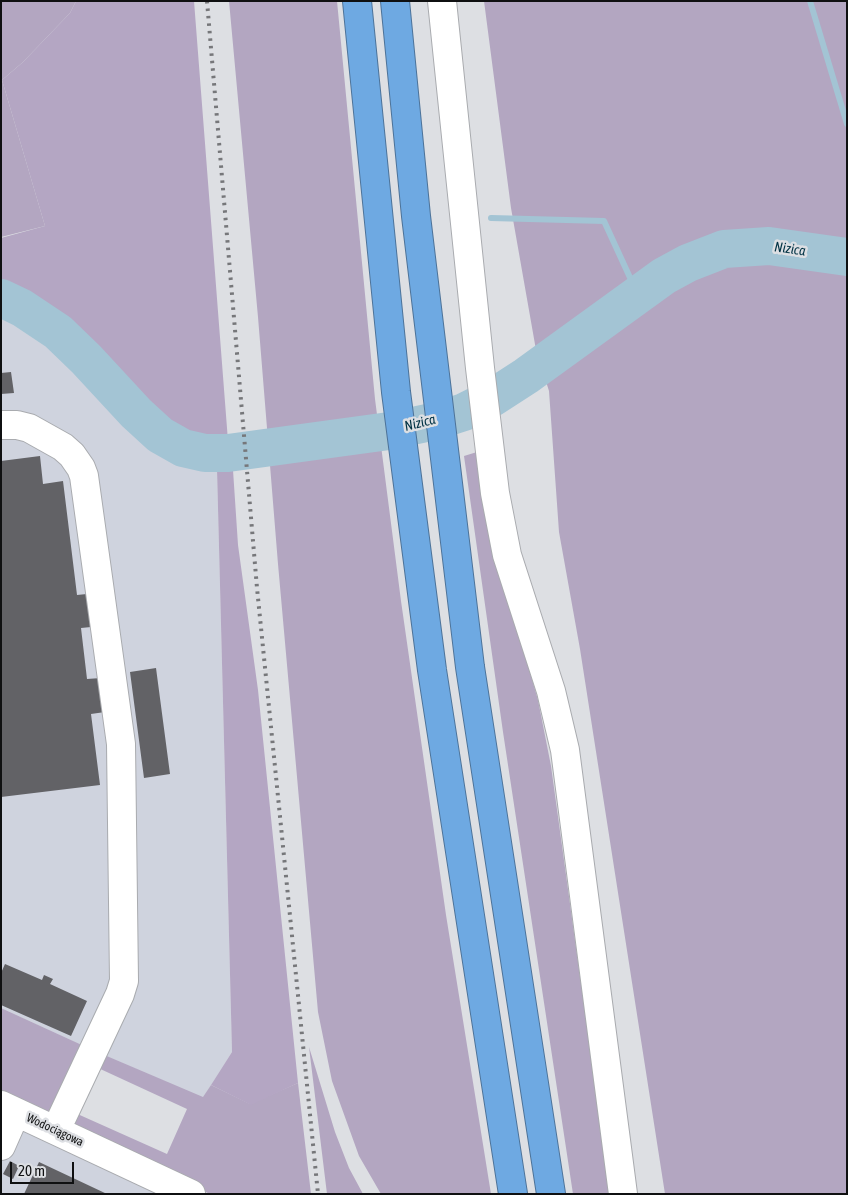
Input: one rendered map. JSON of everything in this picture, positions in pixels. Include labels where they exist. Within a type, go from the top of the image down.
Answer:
[{"type":"highway","points":[[357,1],[396,392],[432,670],[513,1194]]},
{"type":"highway","points":[[395,1],[434,381],[470,667],[551,1194]]},
{"type":"street","points":[[442,1],[487,433],[497,508],[507,555],[551,691],[565,750],[623,1194]]},
{"type":"street","points":[[1,425],[17,425],[29,428],[63,447],[72,455],[84,476],[120,744],[124,981],[120,994],[56,1130]]},
{"type":"street","points":[[1,1146],[9,1108]]},
{"type":"street","name":"Wodociągowa","points":[[9,1108],[191,1194]]},
{"type":"shaded area","points":[[1,1],[76,1],[70,13],[23,62],[2,80],[45,226],[1,237]]},
{"type":"shaded area","points":[[76,1],[194,1],[228,441],[206,441],[187,436],[168,425],[66,322],[28,297],[1,284],[1,238],[45,226],[2,80],[23,62],[70,13]]},
{"type":"shaded area","points":[[229,1],[337,1],[375,399],[401,601],[446,915],[491,1194],[381,1194],[359,1156],[332,1081],[318,1012]]},
{"type":"shaded area","points":[[484,1],[847,1],[847,1194],[665,1194],[580,649],[559,532],[549,391],[536,350],[511,208]]},
{"type":"shaded area","points":[[1,306],[46,330],[133,420],[157,440],[180,453],[217,469],[232,1052],[203,1098],[1,1008]]},
{"type":"shaded area","points":[[477,452],[525,655],[538,700],[551,766],[610,1194],[573,1194],[503,732],[464,456]]},
{"type":"shaded area","points":[[217,469],[233,470],[238,545],[258,690],[298,1083],[251,1105],[211,1085],[232,1052]]},
{"type":"shaded area","points":[[1,1008],[84,1046],[50,1119],[1,1096]]},
{"type":"shaded area","points":[[309,1047],[335,1132],[349,1168],[363,1194],[327,1194]]},
{"type":"shaded area","points":[[102,1054],[203,1097],[211,1085],[250,1104],[298,1083],[311,1194],[210,1194],[66,1126],[73,1112],[167,1154],[187,1109],[96,1067]]},
{"type":"shaded area","points":[[1,1113],[174,1194],[1,1194]]},
{"type":"building","points":[[11,372],[14,393],[1,394],[1,373]]},
{"type":"building","points":[[40,456],[43,484],[63,481],[77,595],[87,594],[91,627],[81,628],[87,679],[101,678],[105,712],[91,714],[100,785],[1,797],[1,461]]},
{"type":"building","points":[[156,668],[170,774],[144,778],[130,672]]},
{"type":"building","points":[[5,964],[42,980],[44,975],[53,979],[50,984],[87,1001],[71,1036],[1,1005],[1,973]]},
{"type":"building","points":[[10,1161],[19,1166],[13,1179],[3,1174]]},
{"type":"building","points":[[39,1162],[107,1194],[24,1194]]},
{"type":"waterway","points":[[810,1],[847,124]]},
{"type":"waterway","points":[[491,218],[604,221],[638,295]]},
{"type":"waterway","name":"Nizica","points":[[1,298],[22,308],[58,332],[136,413],[160,435],[183,448],[205,453],[228,453],[389,431],[436,421],[464,412],[492,398],[526,376],[664,276],[688,263],[724,249],[769,246],[847,257]]},
{"type":"railway","points":[[207,1],[257,588],[318,1194]]}]
